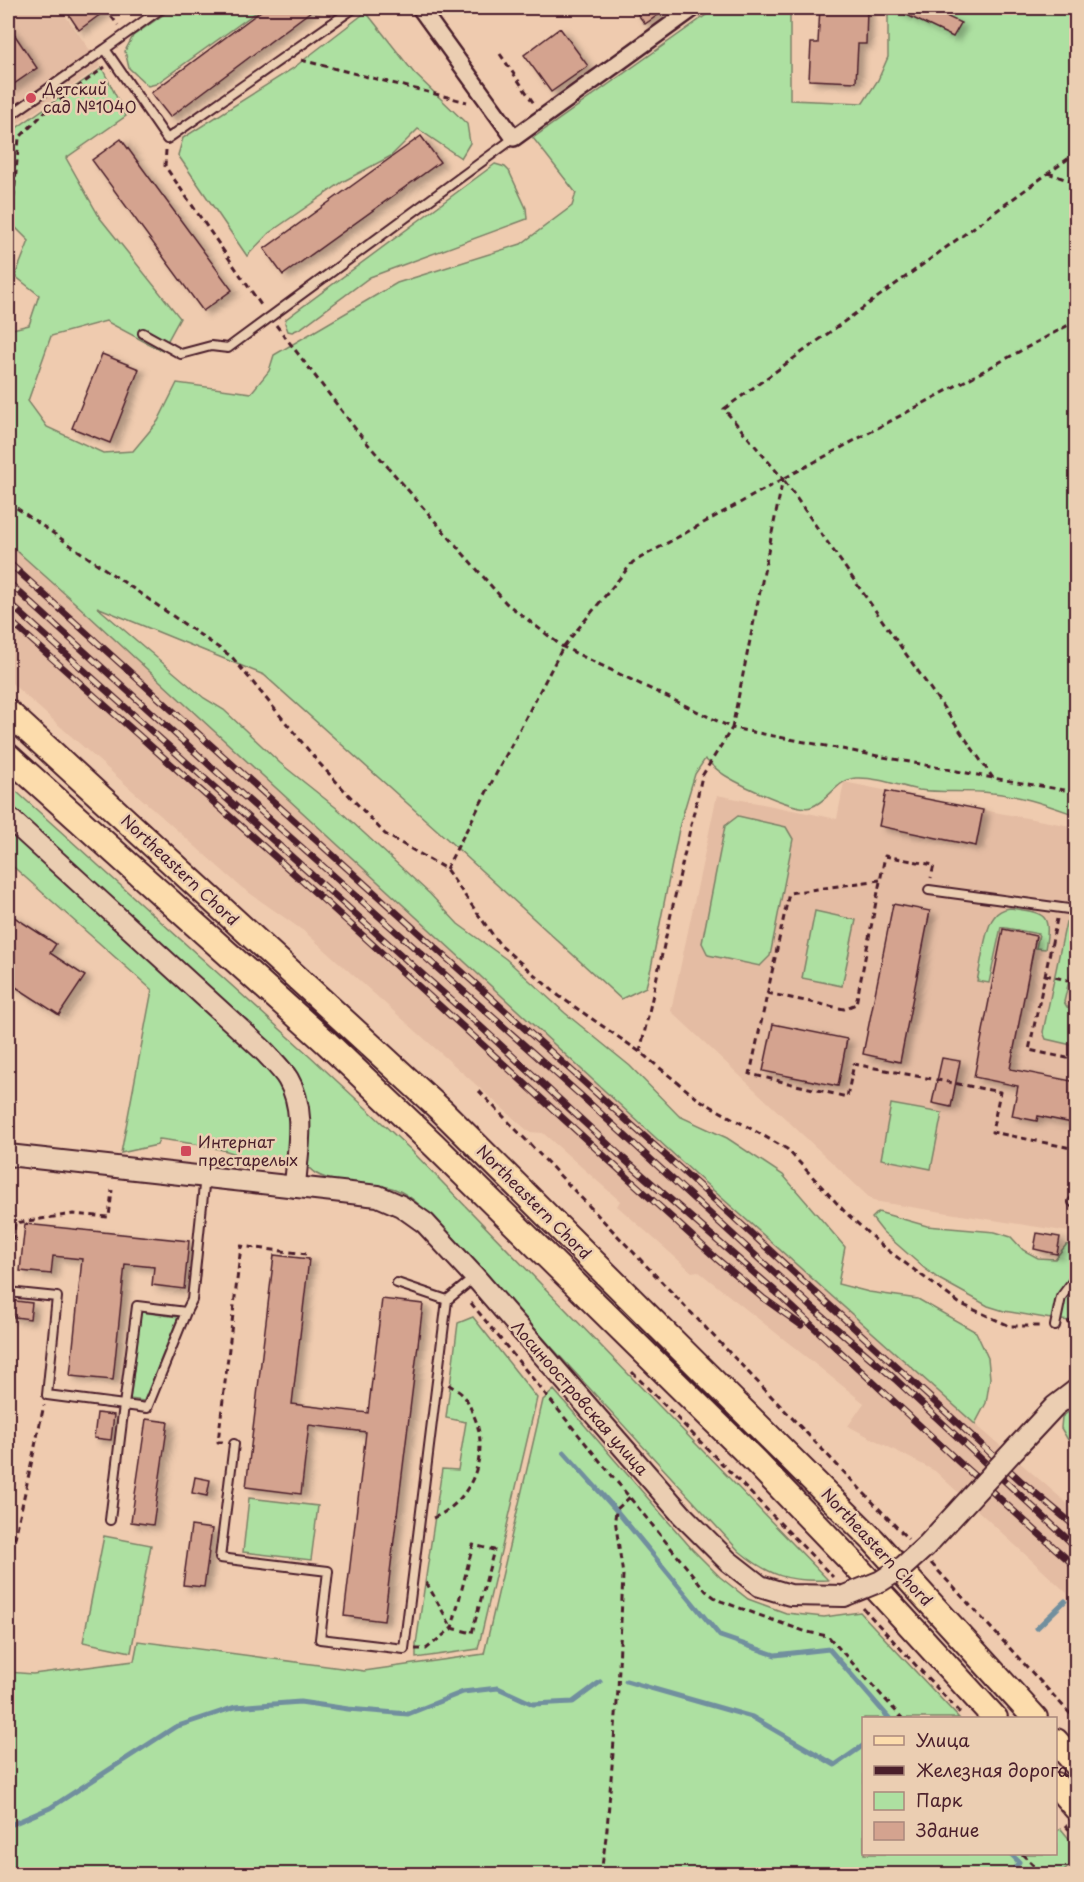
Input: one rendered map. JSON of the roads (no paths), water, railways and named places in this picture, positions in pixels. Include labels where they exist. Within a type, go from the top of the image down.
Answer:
[{"type":"main road","name":"Northeastern Chord","points":[[8,712],[442,1111],[873,1540],[1033,1717]]},
{"type":"main road","name":"Northeastern Chord","points":[[8,756],[326,1042],[434,1144],[755,1461],[993,1717]]},
{"type":"main road","points":[[1057,1742],[1077,1764]]},
{"type":"main road","points":[[1057,1786],[1077,1808]]},
{"type":"street","points":[[420,8],[514,138],[694,8]]},
{"type":"street","points":[[8,817],[263,1050],[288,1079],[298,1108],[300,1125],[295,1187]]},
{"type":"street","name":"Лосиноостровская улица","points":[[8,1155],[378,1197],[401,1206],[425,1223],[475,1277],[682,1515],[728,1561],[760,1586],[790,1595],[818,1597],[841,1589],[881,1581],[904,1566],[926,1546],[1055,1406],[1077,1390]]},
{"type":"lane","points":[[8,117],[162,8]]},
{"type":"lane","points":[[105,48],[167,139],[354,8]]},
{"type":"lane","points":[[143,333],[181,354],[211,346],[228,348],[514,138]]},
{"type":"lane","points":[[929,890],[1077,910]]},
{"type":"lane","points":[[8,1292],[57,1297],[46,1395],[147,1408],[192,1300],[205,1176]]},
{"type":"lane","points":[[234,1444],[220,1558],[328,1571],[320,1638],[404,1649],[447,1300],[475,1277]]},
{"type":"lane","points":[[1054,1326],[1061,1297],[1077,1277]]},
{"type":"lane","points":[[397,1283],[447,1300]]},
{"type":"lane","points":[[110,1520],[136,1306],[186,1312]]},
{"type":"waterway","points":[[564,1452],[616,1510],[720,1636],[775,1655],[829,1649],[888,1717]]},
{"type":"waterway","points":[[1037,1628],[1065,1601]]},
{"type":"waterway","points":[[626,1681],[752,1717],[835,1765],[862,1746]]},
{"type":"waterway","points":[[8,1826],[50,1808],[175,1727],[235,1707],[300,1702],[408,1714],[463,1692],[498,1688],[533,1704],[573,1702],[600,1682]]},
{"type":"waterway","points":[[1011,1874],[1019,1862],[1012,1855]]},
{"type":"railway","points":[[8,562],[716,1201],[1022,1482],[1076,1527]]},
{"type":"railway","points":[[8,582],[237,790],[586,1100],[815,1310],[895,1379],[1076,1547]]},
{"type":"railway","points":[[8,602],[480,1026],[624,1159],[775,1291],[1076,1567]]},
{"type":"railway","points":[[8,619],[336,911],[717,1259],[763,1298],[801,1325]]},
{"type":"place","name":"Детский сад №1040","points":[[31,98]]},
{"type":"place","name":"Интернат престарелых","points":[[186,1151]]}]
